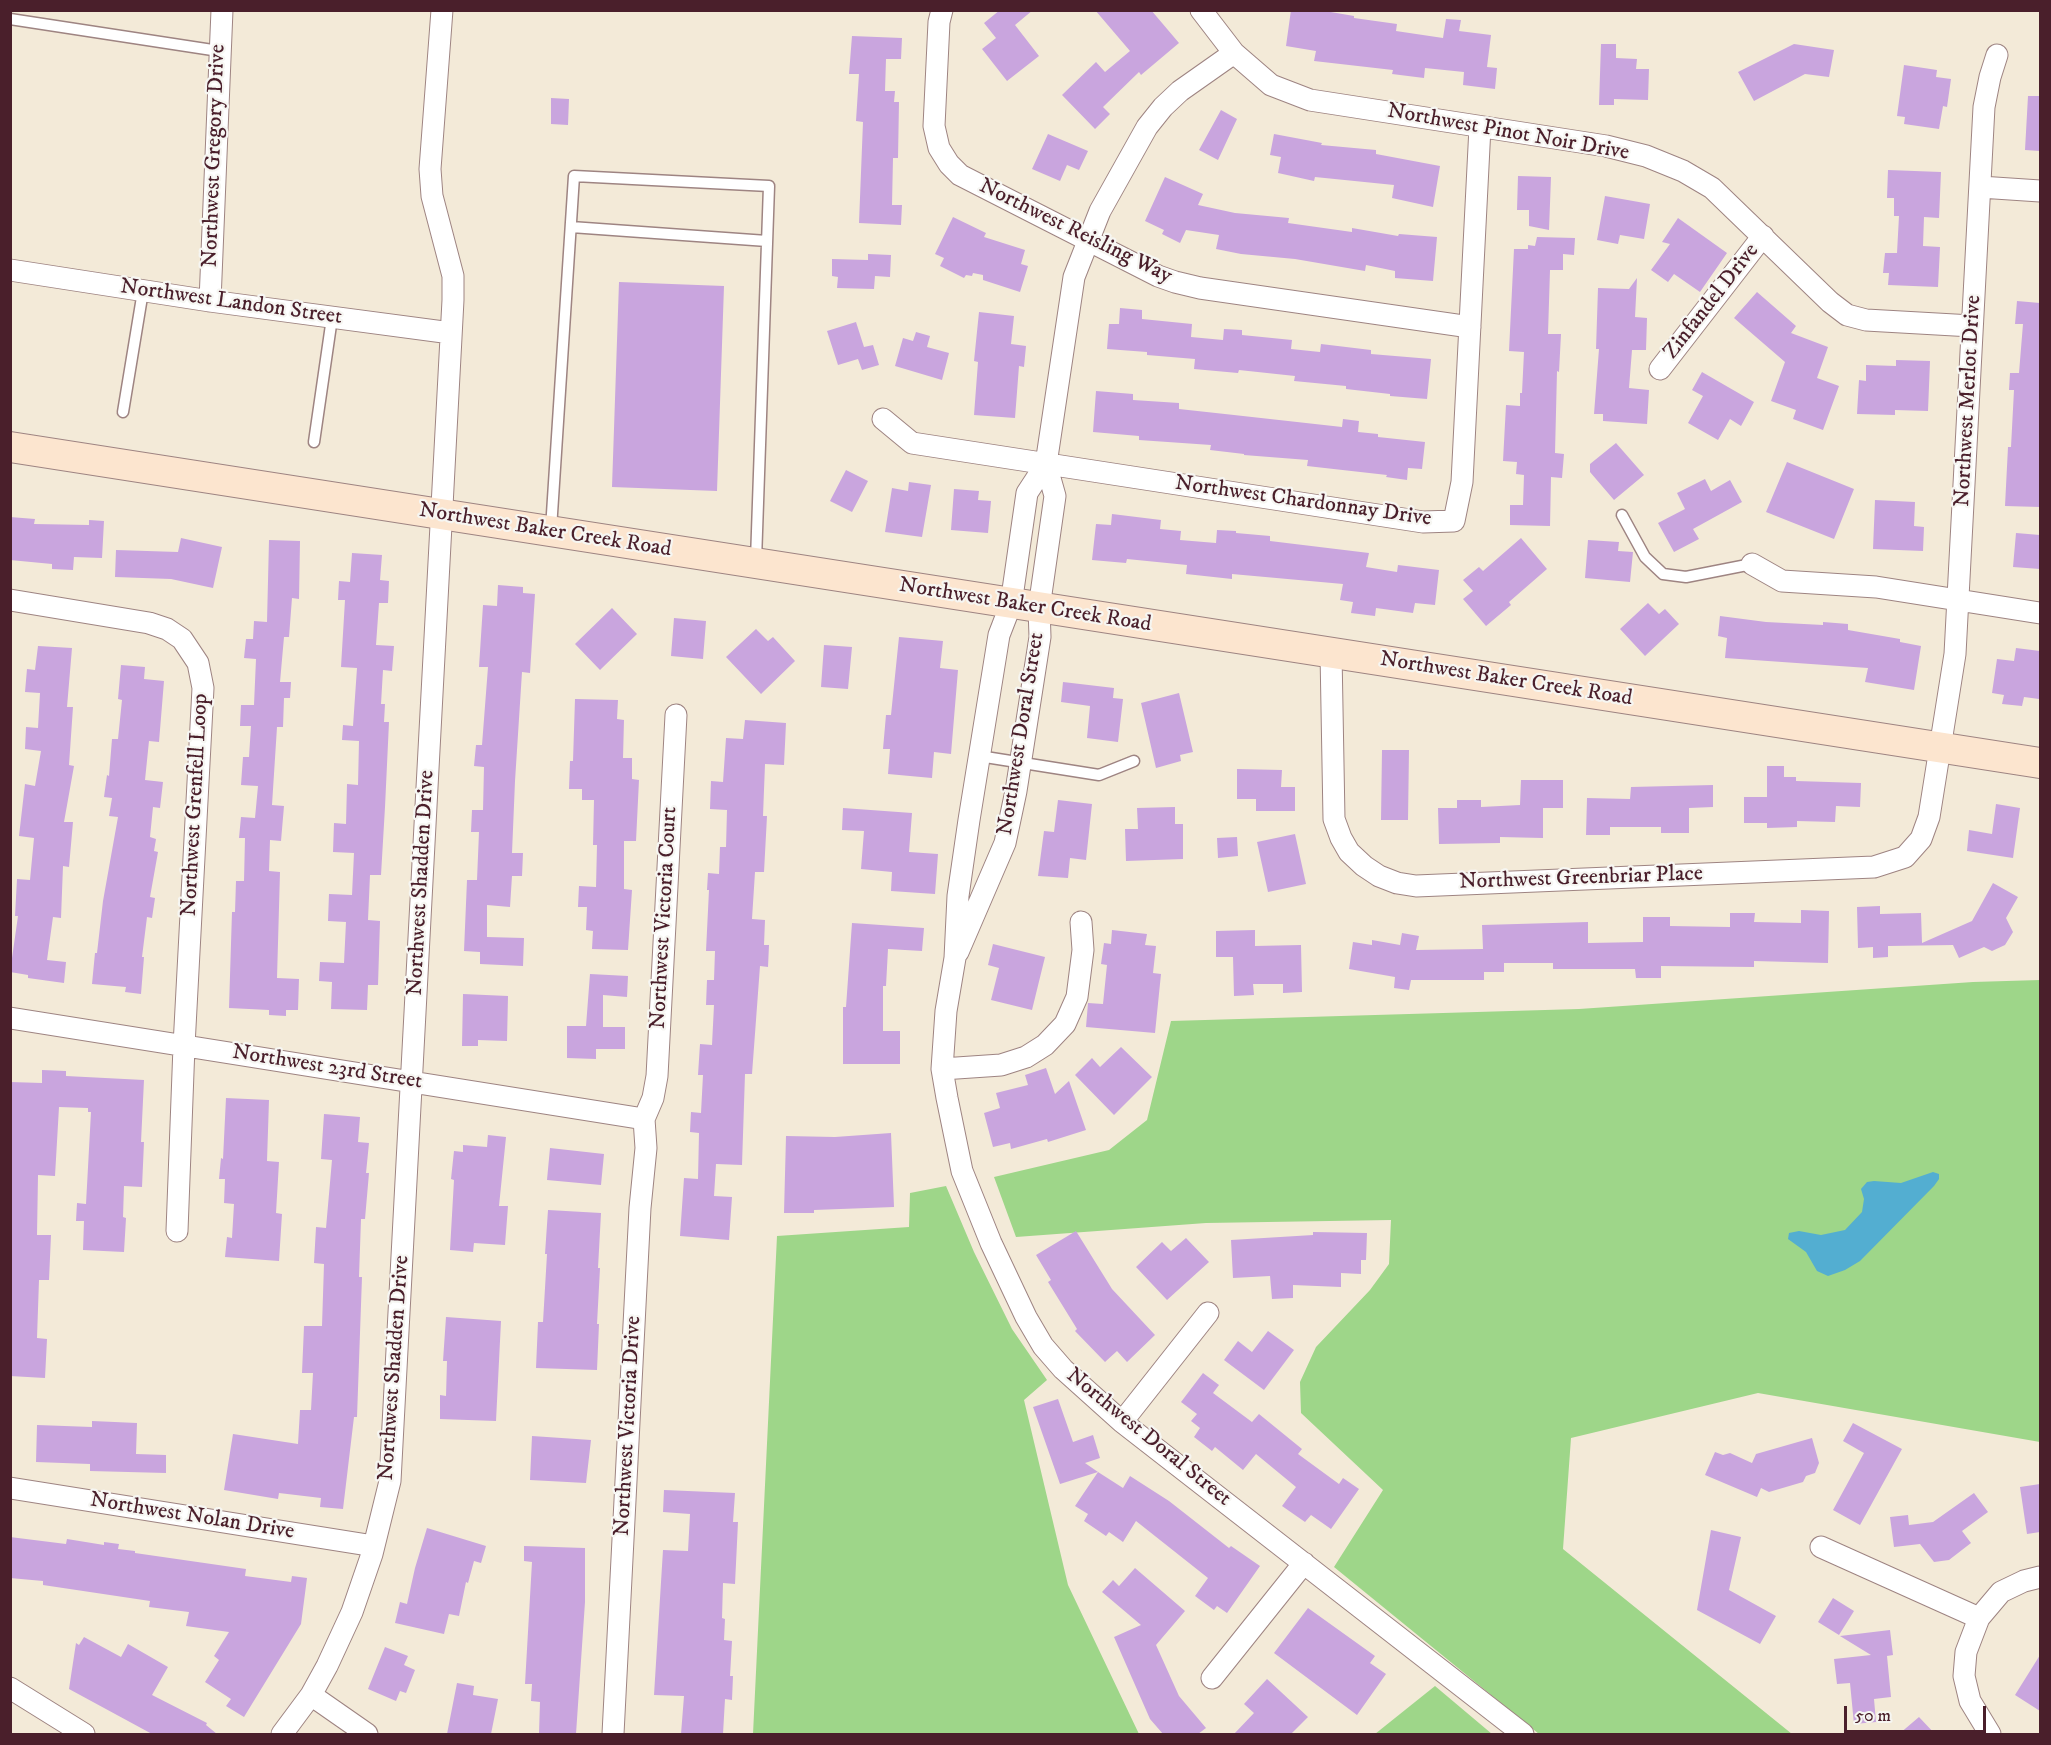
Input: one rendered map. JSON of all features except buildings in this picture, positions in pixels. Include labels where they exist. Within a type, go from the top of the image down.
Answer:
[{"type":"main road","name":"Northwest Baker Creek Road","points":[[10,447],[2040,763]]},
{"type":"street","name":"Northwest Gregory Drive","points":[[210,301],[222,10]]},
{"type":"street","name":"Northwest Shadden Drive","points":[[282,1734],[311,1695],[352,1612],[374,1546],[390,1481],[453,276],[432,196],[430,169],[441,10]]},
{"type":"street","name":"Northwest Reisling Way","points":[[942,10],[939,22],[934,126],[939,148],[949,164],[960,175],[1158,276],[1200,288],[1470,327]]},
{"type":"street","name":"Northwest Pinot Noir Drive","points":[[1201,10],[1234,53],[1271,85],[1310,100],[1606,146],[1646,156],[1683,171],[1712,188],[1830,302],[1847,315],[1866,320],[1972,326]]},
{"type":"street","points":[[1025,606],[1055,496],[1046,464],[1074,277],[1100,211],[1147,128],[1163,107],[1180,91],[1234,53]]},
{"type":"street","name":"Northwest Merlot Drive","points":[[1940,747],[1955,654],[1984,107],[1997,55]]},
{"type":"street","name":"Northwest Chardonnay Drive","points":[[1046,464],[1423,522],[1454,521],[1462,482],[1480,127]]},
{"type":"street","points":[[1980,187],[2040,190]]},
{"type":"street","name":"Zinfandel Drive","points":[[1660,369],[1763,236]]},
{"type":"street","name":"Northwest Landon Street","points":[[10,270],[210,301],[451,333]]},
{"type":"street","points":[[883,419],[912,443],[1046,464]]},
{"type":"street","points":[[1025,606],[1027,493],[1046,464]]},
{"type":"street","points":[[1752,564],[1782,581],[1858,585],[2040,614]]},
{"type":"street","name":"Northwest Grenfell Loop","points":[[10,600],[149,623],[167,629],[182,639],[198,663],[203,688],[184,1046],[177,1231]]},
{"type":"street","name":"Northwest Doral Street","points":[[955,958],[1005,843],[1021,762],[1040,637],[1025,606],[999,635],[958,896],[955,958],[945,1011],[942,1069],[962,1171],[991,1243],[1026,1317],[1043,1346],[1063,1369],[1122,1422],[1523,1734]]},
{"type":"street","name":"Northwest Greenbriar Place","points":[[1331,653],[1334,819],[1349,852],[1364,866],[1379,876],[1397,883],[1416,886],[1874,867],[1905,857],[1921,838],[1929,817],[1940,747]]},
{"type":"street","name":"Northwest Victoria Court","points":[[644,1119],[653,1098],[657,1076],[676,715]]},
{"type":"street","points":[[942,1069],[1001,1065],[1026,1057],[1045,1045],[1065,1024],[1077,997],[1083,950],[1081,922]]},
{"type":"street","name":"Northwest 23rd Street","points":[[10,1018],[644,1119]]},
{"type":"street","name":"Northwest Victoria Drive","points":[[613,1734],[640,1208],[646,1148],[644,1119]]},
{"type":"street","points":[[1122,1422],[1208,1313]]},
{"type":"street","name":"Northwest Nolan Drive","points":[[10,1488],[374,1546]]},
{"type":"street","points":[[1821,1548],[1979,1618]]},
{"type":"street","points":[[1212,1678],[1304,1563]]},
{"type":"street","points":[[1990,1734],[1970,1701],[1964,1676],[1966,1652],[1979,1618],[2001,1592],[2024,1581],[2040,1577]]},
{"type":"street","points":[[10,1688],[84,1734]]},
{"type":"street","points":[[311,1695],[368,1734]]},
{"type":"lane","points":[[10,19],[219,51]]},
{"type":"lane","points":[[551,532],[574,176],[769,186],[756,564]]},
{"type":"lane","points":[[571,227],[767,241]]},
{"type":"lane","points":[[123,412],[143,291]]},
{"type":"lane","points":[[314,442],[332,318]]},
{"type":"lane","points":[[1622,514],[1645,557],[1663,574],[1686,577],[1752,564]]},
{"type":"lane","points":[[980,756],[1098,775],[1134,761]]},
{"type":"green space","points":[[2040,980],[2040,1442],[1758,1393],[1571,1438],[1563,1549],[1792,1734],[1539,1734],[1334,1567],[1383,1490],[1301,1413],[1300,1382],[1316,1347],[1370,1290],[1389,1264],[1391,1220],[1206,1223],[1016,1237],[994,1177],[1109,1150],[1147,1120],[1171,1021],[1579,1009],[1973,982]]},
{"type":"green space","points":[[946,1186],[974,1252],[1012,1329],[1047,1380],[1024,1400],[1068,1585],[1139,1734],[753,1734],[777,1236],[909,1227],[910,1193]]},
{"type":"green space","points":[[1435,1686],[1492,1734],[1375,1734]]},
{"type":"water","points":[[1933,1172],[1939,1174],[1939,1179],[1934,1186],[1860,1261],[1845,1270],[1828,1276],[1817,1271],[1806,1252],[1788,1239],[1789,1233],[1799,1231],[1821,1235],[1845,1230],[1862,1212],[1864,1199],[1861,1189],[1867,1182],[1901,1183]]}]
